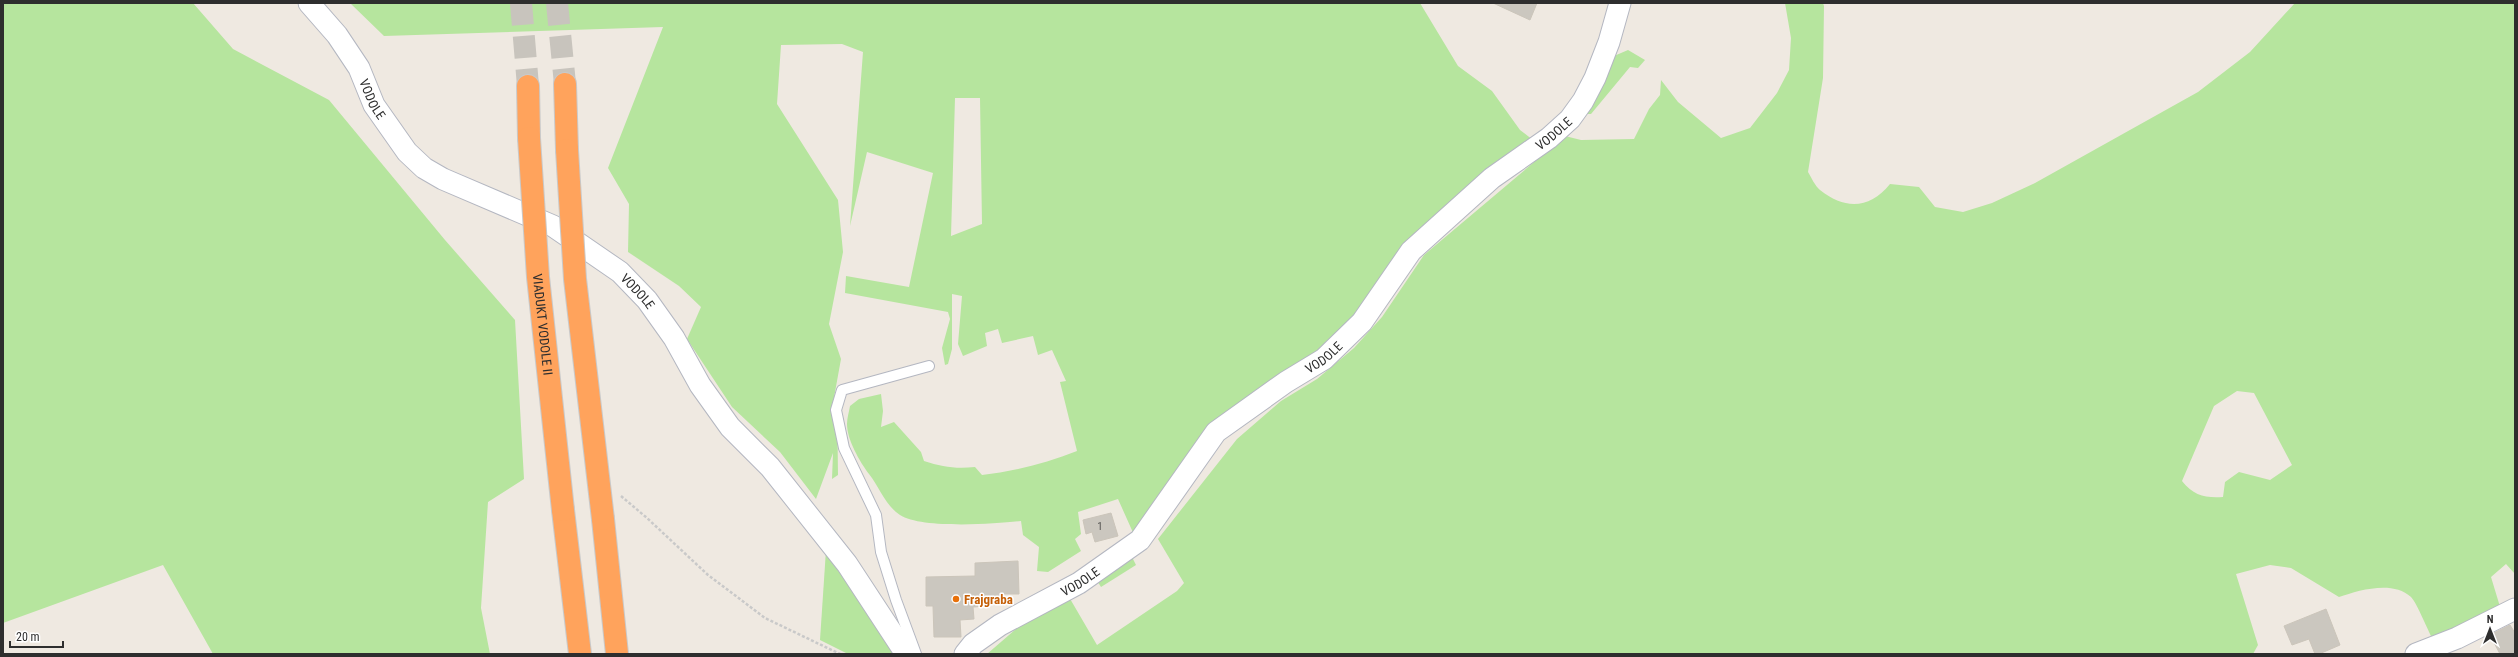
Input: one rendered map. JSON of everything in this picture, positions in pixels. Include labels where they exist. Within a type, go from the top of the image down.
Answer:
[{"type":"highway","points":[[565,84],[567,150],[575,278],[617,654]]},
{"type":"highway","name":"VIADUKT VODOLE II","points":[[528,86],[529,138],[540,292],[580,654]]},
{"type":"street","name":"VODOLE","points":[[309,3],[337,35],[359,68],[374,105],[407,152],[424,168],[443,179],[553,226],[620,272],[647,300],[674,338],[700,385],[726,421],[770,467],[847,564],[906,654]]},
{"type":"street","name":"VODOLE","points":[[965,654],[973,644],[1000,625],[1078,583],[1140,540],[1216,432],[1286,382],[1324,359],[1362,322],[1411,251],[1492,178],[1549,138],[1570,119],[1595,78],[1609,42],[1620,3]]},
{"type":"street","points":[[2416,654],[2458,638],[2515,609]]},
{"type":"lane","points":[[916,654],[896,600],[881,552],[876,515],[844,448],[836,410],[842,390],[930,366]]},
{"type":"path","points":[[621,496],[708,575],[765,618],[840,654]]},
{"type":"path","points":[[987,601],[1004,598]]},
{"type":"green space","points":[[3,3],[193,3],[233,49],[329,100],[445,240],[515,320],[524,479],[488,502],[481,608],[490,654],[213,654],[163,565],[3,623]]},
{"type":"green space","points":[[350,3],[1420,3],[1458,66],[1492,91],[1520,130],[1533,140],[1350,326],[1233,421],[1135,537],[1118,499],[1078,512],[1081,534],[1075,539],[1081,551],[1048,572],[1037,571],[1039,547],[1023,535],[1021,521],[977,524],[941,524],[910,519],[900,515],[886,501],[862,463],[849,437],[847,424],[850,406],[859,399],[881,394],[883,411],[881,427],[894,422],[921,452],[924,461],[955,468],[975,467],[982,475],[1031,466],[1077,451],[1060,382],[1066,381],[1052,350],[1038,355],[1033,336],[1002,343],[998,329],[985,333],[987,346],[963,356],[958,344],[962,296],[952,294],[952,349],[948,364],[945,365],[942,348],[950,319],[948,312],[845,293],[846,276],[909,287],[933,173],[867,152],[850,226],[863,52],[842,44],[781,45],[777,104],[838,200],[843,252],[829,324],[841,359],[833,403],[835,431],[837,399],[838,475],[832,479],[833,453],[816,499],[780,452],[732,407],[687,339],[701,307],[679,286],[628,252],[629,204],[608,168],[663,27],[384,36]],"holes":[[[955,98],[980,98],[982,224],[951,236]]]},
{"type":"green space","points":[[1785,3],[1823,3],[1823,78],[1808,172],[1818,188],[1829,197],[1839,201],[1857,204],[1874,198],[1890,184],[1919,187],[1935,207],[1963,212],[1992,203],[2035,183],[2198,92],[2250,52],[2295,3],[2515,3],[2515,574],[2506,564],[2491,577],[2501,610],[2434,642],[2414,600],[2404,592],[2395,589],[2376,588],[2366,589],[2339,597],[2291,568],[2270,565],[2236,574],[2258,645],[2253,654],[987,654],[1030,617],[1069,597],[1097,645],[1177,591],[1184,583],[1158,539],[1237,439],[1281,401],[1317,379],[1354,348],[1382,317],[1424,255],[1565,136],[1581,140],[1634,139],[1649,109],[1660,95],[1661,80],[1678,102],[1721,138],[1750,128],[1777,93],[1789,70],[1791,38]],"holes":[[[2237,391],[2254,393],[2292,465],[2270,480],[2239,472],[2225,482],[2223,497],[2200,495],[2191,490],[2182,481],[2214,406]]]},
{"type":"green space","points":[[1628,50],[1645,60],[1638,68],[1630,67],[1591,114],[1583,114],[1614,56]]},
{"type":"green space","points":[[826,550],[899,654],[848,654],[820,640]]},
{"type":"green space","points":[[1132,557],[1136,565],[1101,587],[1096,579]]},
{"type":"building","points":[[1493,3],[1537,3],[1530,20]]},
{"type":"building","points":[[1111,513],[1118,536],[1095,542],[1092,532],[1086,534],[1083,520]]},
{"type":"building","name":"Frajgraba","points":[[1018,561],[1019,594],[1001,594],[996,598],[987,598],[987,606],[973,607],[974,619],[960,620],[961,637],[934,637],[933,606],[926,606],[926,577],[975,576],[975,563]]},
{"type":"building","points":[[2326,609],[2340,645],[2319,654],[2315,654],[2309,639],[2292,645],[2284,626]]},
{"type":"building","points":[[2510,625],[2515,633],[2515,654],[2500,654],[2490,635]]},
{"type":"tunnel","points":[[521,3],[528,86]]},
{"type":"tunnel","points":[[557,3],[565,84]]},
{"type":"place","name":"Frajgraba","points":[[956,599]]}]
